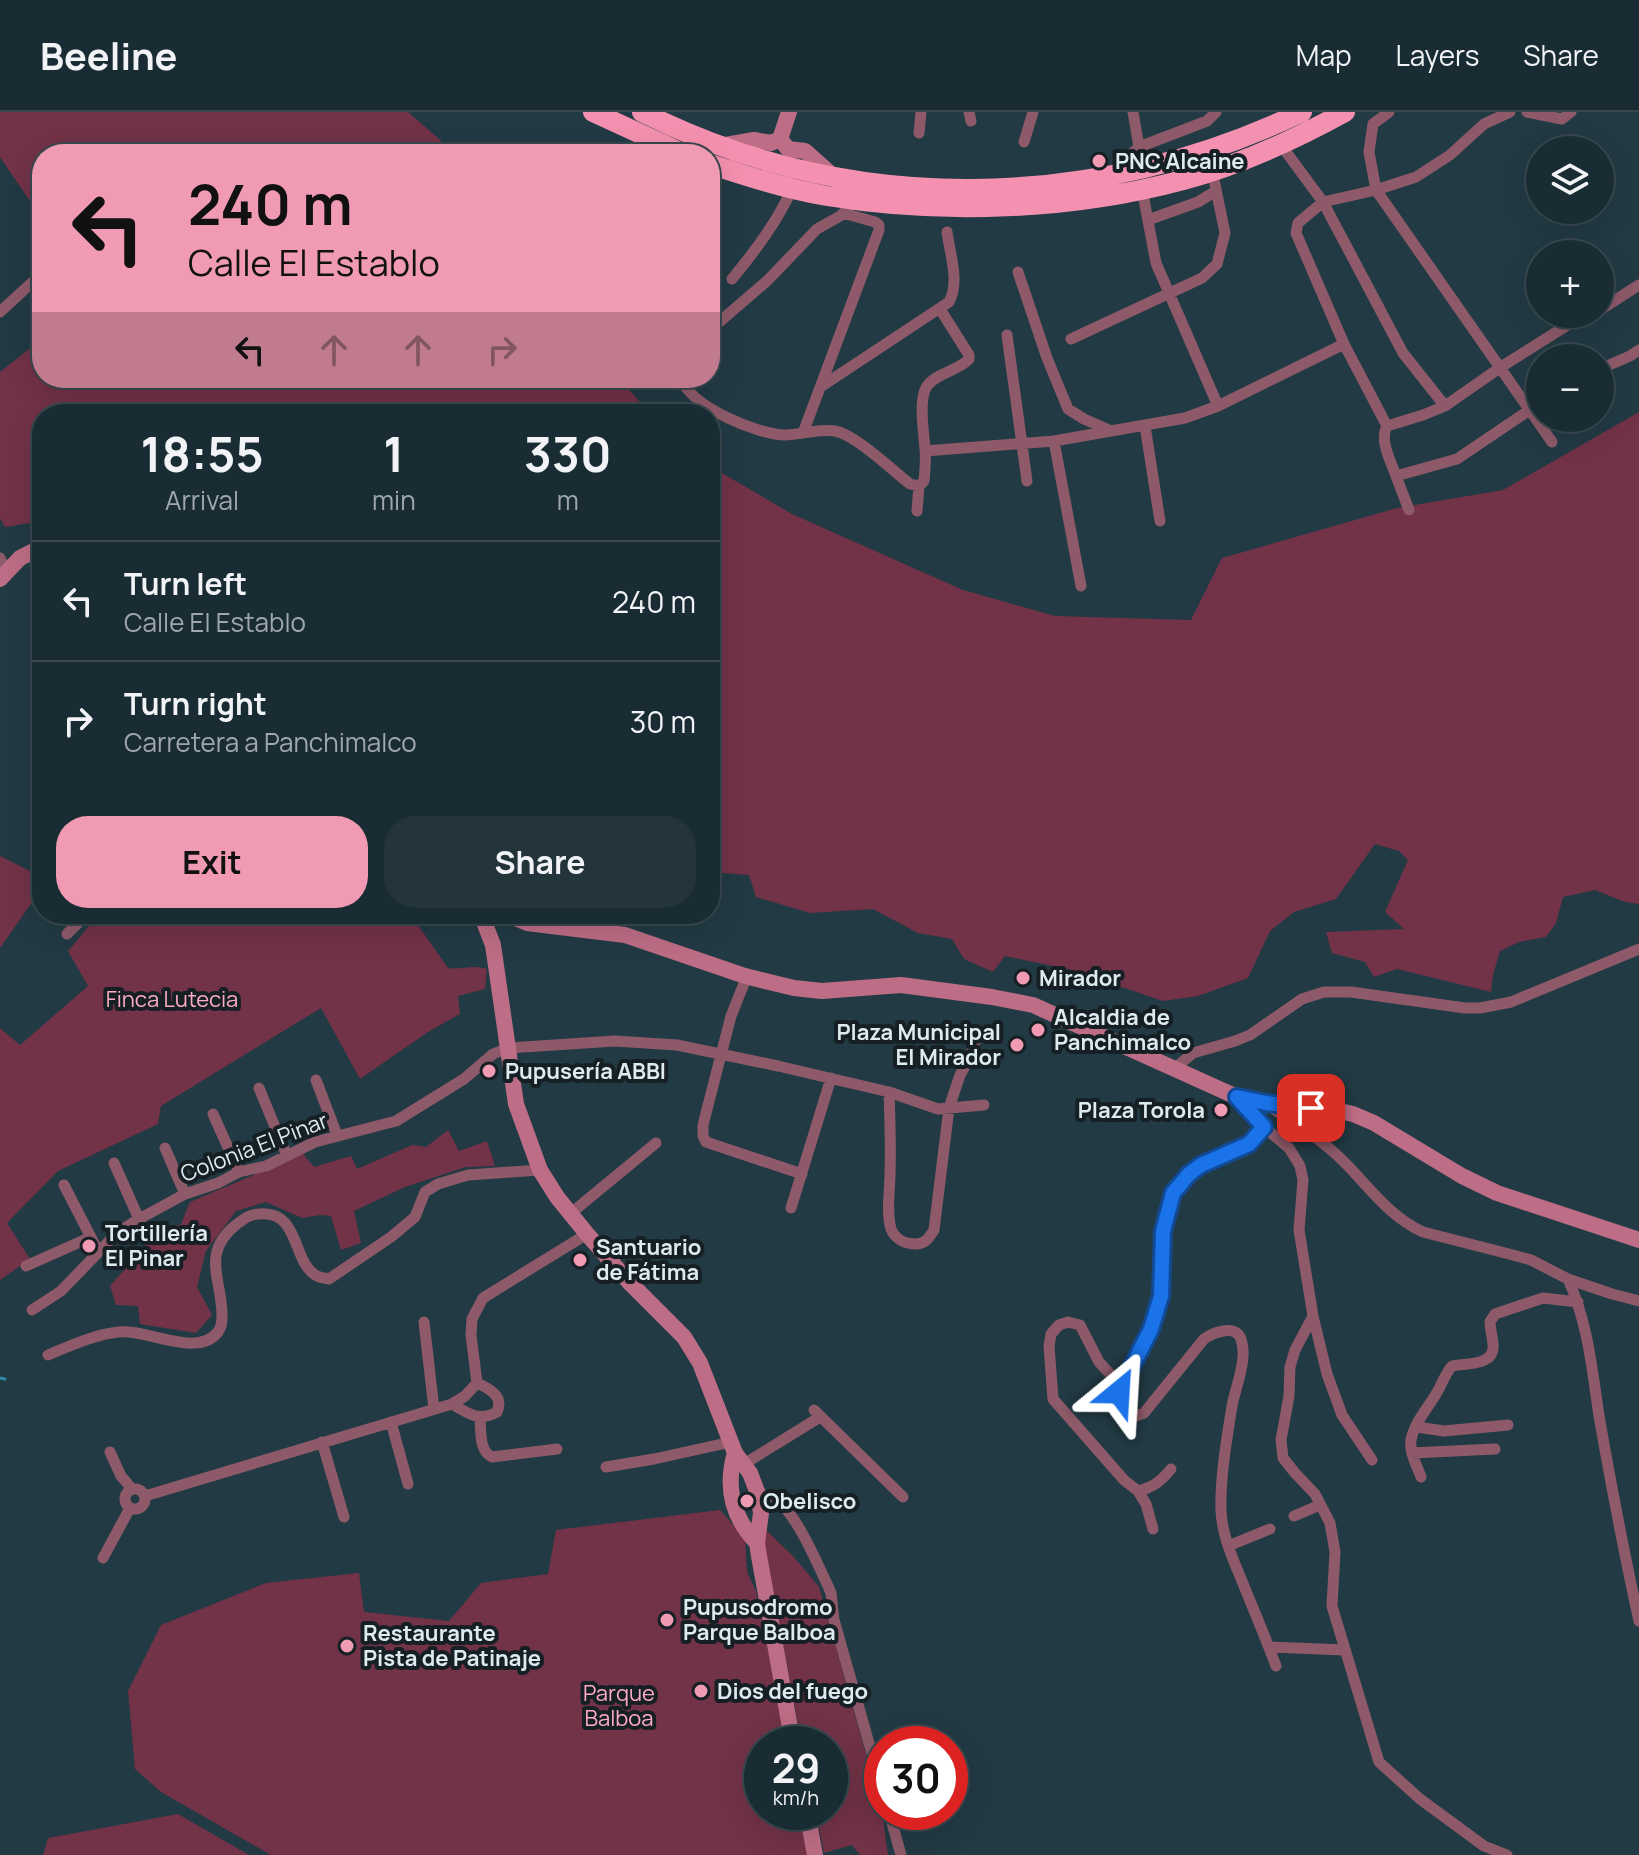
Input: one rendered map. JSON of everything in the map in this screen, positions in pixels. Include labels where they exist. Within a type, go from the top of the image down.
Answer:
[{"type":"highway","points":[[593,112],[662,144]]},
{"type":"highway","points":[[642,112],[696,144]]},
{"type":"highway","points":[[720,156],[834,177],[905,186],[964,190],[1038,187],[1110,176],[1190,156],[1259,133],[1302,112]]},
{"type":"highway","points":[[720,158],[751,178],[792,189],[867,202],[940,206],[1088,200],[1184,180],[1281,145],[1345,112]]},
{"type":"main road","points":[[720,152],[741,141],[771,143],[780,139],[789,112]]},
{"type":"main road","points":[[780,139],[788,149],[805,151],[834,177]]},
{"type":"main road","points":[[2,569],[32,552]]},
{"type":"main road","points":[[485,924],[493,945],[516,1104],[540,1170],[587,1234],[684,1337],[706,1378],[758,1494],[761,1523],[757,1543],[790,1726]]},
{"type":"main road","points":[[493,945],[508,927],[516,924]]},
{"type":"main road","points":[[538,924],[625,935],[747,976],[794,988],[814,991],[901,985],[1014,1001],[1041,1008],[1237,1097],[1289,1112],[1331,1109],[1353,1114],[1497,1193],[1639,1240]]},
{"type":"main road","points":[[737,1453],[730,1474],[731,1496],[743,1526],[757,1543]]},
{"type":"main road","points":[[810,1830],[815,1855]]},
{"type":"street","points":[[919,133],[921,112]]},
{"type":"street","points":[[1024,142],[1033,112]]},
{"type":"street","points":[[1133,112],[1139,147]]},
{"type":"street","points":[[1110,176],[1139,147],[1207,121],[1216,112]]},
{"type":"street","points":[[1389,112],[1373,124],[1369,152],[1376,190],[1526,406]]},
{"type":"street","points":[[1387,426],[1344,344],[1296,233],[1298,223],[1323,202],[1416,177],[1450,155],[1484,124],[1510,112]]},
{"type":"street","points":[[1527,112],[1562,119],[1571,112]]},
{"type":"street","points":[[1281,145],[1323,202],[1403,353],[1445,406]]},
{"type":"street","points":[[1071,339],[1202,278],[1217,264],[1225,233],[1212,170]]},
{"type":"street","points":[[732,279],[781,213],[792,189]]},
{"type":"street","points":[[1142,189],[1156,263],[1218,406]]},
{"type":"street","points":[[1148,220],[1198,202],[1216,191]]},
{"type":"street","points":[[720,321],[767,281],[817,229],[867,202]]},
{"type":"street","points":[[803,433],[879,230],[875,222],[843,213]]},
{"type":"street","points":[[822,387],[949,302],[954,294],[947,232]]},
{"type":"street","points":[[1018,272],[1068,409],[1109,430]]},
{"type":"street","points":[[0,312],[32,283]]},
{"type":"street","points":[[1614,301],[1639,285]]},
{"type":"street","points":[[917,511],[919,486],[924,481],[924,392],[934,379],[969,359],[940,309]]},
{"type":"street","points":[[1409,510],[1384,443],[1383,433],[1387,426],[1445,406],[1563,328]]},
{"type":"street","points":[[1007,335],[1027,481]]},
{"type":"street","points":[[925,451],[1054,441],[1185,418],[1218,406],[1344,344]]},
{"type":"street","points":[[1614,363],[1639,350]]},
{"type":"street","points":[[686,388],[705,404]]},
{"type":"street","points":[[1396,476],[1457,459],[1526,413]]},
{"type":"street","points":[[720,414],[765,433],[788,435],[835,431],[861,444],[910,484],[919,486]]},
{"type":"street","points":[[1145,426],[1160,521]]},
{"type":"street","points":[[1545,432],[1552,442]]},
{"type":"street","points":[[1054,441],[1081,586]]},
{"type":"street","points":[[67,934],[77,924]]},
{"type":"street","points":[[1174,1069],[1193,1053],[1250,1035],[1289,1006],[1313,994],[1351,992],[1465,1008],[1488,1007],[1520,999],[1639,949]]},
{"type":"street","points":[[747,976],[731,1016],[703,1125],[703,1136],[706,1142],[802,1174]]},
{"type":"street","points":[[889,1092],[889,1214],[892,1231],[898,1239],[920,1244],[927,1241],[934,1230],[949,1108],[977,1034]]},
{"type":"street","points":[[508,1048],[615,1041],[677,1045],[889,1092],[938,1109],[984,1105]]},
{"type":"street","name":"Colonia El Pinar","points":[[32,1310],[61,1291],[117,1233],[139,1219],[185,1194],[239,1172],[266,1166],[315,1142],[396,1121],[464,1079],[493,1054],[508,1048]]},
{"type":"street","points":[[791,1208],[831,1078]]},
{"type":"street","points":[[316,1080],[337,1135]]},
{"type":"street","points":[[259,1088],[287,1156]]},
{"type":"street","points":[[1237,1097],[1264,1127],[1289,1148],[1300,1166],[1303,1180],[1299,1230],[1313,1316],[1327,1374],[1342,1415],[1372,1460]]},
{"type":"street","points":[[1289,1112],[1349,1167],[1377,1198],[1414,1228],[1531,1260],[1568,1279],[1639,1301]]},
{"type":"street","points":[[213,1114],[239,1172]]},
{"type":"street","points":[[1264,1127],[1249,1144],[1201,1165],[1173,1193],[1163,1231],[1161,1296],[1151,1329],[1116,1401],[1116,1412],[1126,1417],[1144,1413],[1210,1335],[1226,1330],[1240,1335],[1243,1353],[1222,1485],[1222,1522],[1228,1546],[1276,1666]]},
{"type":"street","points":[[570,1214],[656,1143]]},
{"type":"street","points":[[165,1148],[185,1194]]},
{"type":"street","points":[[114,1163],[139,1219]]},
{"type":"street","points":[[48,1355],[79,1342],[120,1331],[190,1344],[205,1341],[217,1333],[222,1324],[222,1301],[214,1263],[218,1247],[230,1229],[246,1217],[260,1213],[275,1216],[289,1226],[305,1263],[317,1276],[329,1279],[415,1217],[425,1192],[438,1184],[468,1175],[540,1170]]},
{"type":"street","points":[[64,1185],[98,1251]]},
{"type":"street","points":[[145,1496],[452,1404],[477,1383],[471,1335],[474,1312],[483,1298],[587,1234]]},
{"type":"street","points":[[26,1266],[91,1237]]},
{"type":"street","points":[[1568,1279],[1578,1302],[1588,1341],[1639,1621]]},
{"type":"street","points":[[1421,1477],[1412,1453],[1411,1439],[1452,1366],[1481,1362],[1490,1356],[1493,1350],[1490,1322],[1495,1314],[1543,1298],[1578,1302]]},
{"type":"street","points":[[1313,1316],[1295,1350],[1290,1367],[1289,1396],[1281,1440],[1283,1458],[1315,1494],[1330,1523],[1335,1552],[1332,1606],[1379,1762],[1445,1818],[1484,1846],[1507,1855]]},
{"type":"street","points":[[424,1322],[434,1409]]},
{"type":"street","points":[[1122,1387],[1099,1362],[1080,1325],[1068,1322],[1059,1325],[1051,1334],[1053,1399],[1124,1480],[1138,1491],[1146,1504],[1153,1529]]},
{"type":"street","points":[[452,1404],[480,1418],[497,1412],[500,1405],[498,1398],[477,1383]]},
{"type":"street","points":[[606,1467],[654,1459],[737,1453],[817,1413],[903,1497]]},
{"type":"street","points":[[480,1418],[483,1447],[492,1457],[557,1449]]},
{"type":"street","points":[[391,1422],[408,1484]]},
{"type":"street","points":[[1417,1427],[1444,1431],[1508,1425]]},
{"type":"street","points":[[322,1442],[344,1517]]},
{"type":"street","points":[[1412,1453],[1495,1449]]},
{"type":"street","points":[[110,1452],[121,1476],[132,1489],[140,1490],[145,1496],[139,1508],[130,1508]]},
{"type":"street","points":[[1138,1491],[1151,1488],[1171,1469]]},
{"type":"street","points":[[130,1508],[125,1500],[132,1489]]},
{"type":"street","points":[[758,1494],[775,1499],[785,1509],[828,1586],[834,1620],[864,1726]]},
{"type":"street","points":[[1294,1516],[1320,1505]]},
{"type":"street","points":[[103,1558],[130,1508]]},
{"type":"street","points":[[1228,1546],[1270,1529]]},
{"type":"street","points":[[1269,1647],[1344,1650]]},
{"type":"street","points":[[894,1830],[901,1855]]},
{"type":"green space","points":[[0,112],[408,112],[445,144],[32,144],[32,204],[0,157]]},
{"type":"green space","points":[[32,347],[32,388],[627,388],[642,404],[32,404],[32,523],[5,527],[0,518],[0,372]]},
{"type":"green space","points":[[1639,412],[1639,904],[1595,890],[1563,897],[1556,923],[1546,937],[1519,942],[1500,951],[1491,992],[1397,969],[1374,977],[1365,962],[1332,953],[1326,932],[1404,929],[1385,912],[1408,860],[1399,851],[1375,844],[1336,899],[1294,912],[1270,931],[1248,978],[1198,996],[1163,1001],[1072,970],[1005,956],[993,972],[964,959],[952,939],[918,933],[873,909],[810,913],[756,897],[749,875],[720,873],[720,472],[792,514],[963,590],[1055,616],[1191,620],[1222,558],[1397,508],[1503,490],[1604,432],[1614,432],[1614,426]]},
{"type":"green space","points":[[0,856],[32,872],[32,902],[0,948]]},
{"type":"green space","name":"Finca Lutecia","points":[[91,924],[417,924],[448,968],[487,969],[485,989],[458,996],[460,1014],[360,1079],[321,1008],[161,1106],[158,1124],[58,1171],[7,1223],[30,1259],[0,1280],[0,1028],[20,1045],[88,986],[68,951]]},
{"type":"green space","points":[[448,1130],[459,1151],[487,1141],[495,1166],[466,1167],[405,1187],[354,1211],[361,1243],[341,1250],[331,1216],[302,1218],[266,1202],[236,1211],[206,1251],[197,1287],[212,1315],[196,1333],[140,1324],[138,1306],[116,1305],[110,1286],[157,1232],[181,1224],[190,1202],[303,1154],[314,1167],[351,1156],[357,1169],[412,1145],[426,1147]]},
{"type":"green space","name":"Parque Balboa","points":[[720,1510],[745,1538],[747,1572],[756,1591],[783,1726],[744,1726],[744,1830],[804,1830],[809,1855],[271,1855],[161,1792],[135,1769],[128,1691],[161,1625],[266,1583],[359,1573],[364,1612],[449,1621],[481,1583],[548,1574],[556,1530]]},
{"type":"green space","points":[[766,1530],[819,1587],[864,1748],[864,1830],[885,1830],[888,1855],[860,1855],[852,1845],[824,1853],[820,1830],[848,1830],[848,1726],[799,1726],[764,1544]]},
{"type":"green space","points":[[178,1814],[249,1855],[43,1855],[48,1838]]},
{"type":"waterway","points":[[0,1378],[5,1379]]},
{"type":"place","name":"PNC Alcaine","points":[[1099,161]]},
{"type":"place","name":"Mirador","points":[[1023,978]]},
{"type":"place","name":"Alcaldia de Panchimalco","points":[[1038,1030]]},
{"type":"place","name":"Plaza Municipal El Mirador","points":[[1017,1045]]},
{"type":"place","name":"Pupusería ABBI","points":[[489,1071]]},
{"type":"place","name":"Plaza Torola","points":[[1221,1110]]},
{"type":"place","name":"Tortillería El Pinar","points":[[89,1246]]},
{"type":"place","name":"Santuario de Fátima","points":[[580,1260]]},
{"type":"place","name":"Obelisco","points":[[747,1501]]},
{"type":"place","name":"Pupusodromo Parque Balboa","points":[[667,1620]]},
{"type":"place","name":"Restaurante Pista de Patinaje","points":[[347,1646]]},
{"type":"place","name":"Dios del fuego","points":[[701,1691]]},
{"type":"route","points":[[1119,1392],[1151,1329],[1161,1296],[1163,1231],[1173,1193],[1201,1165],[1249,1144],[1264,1127],[1237,1097],[1311,1108]]}]
